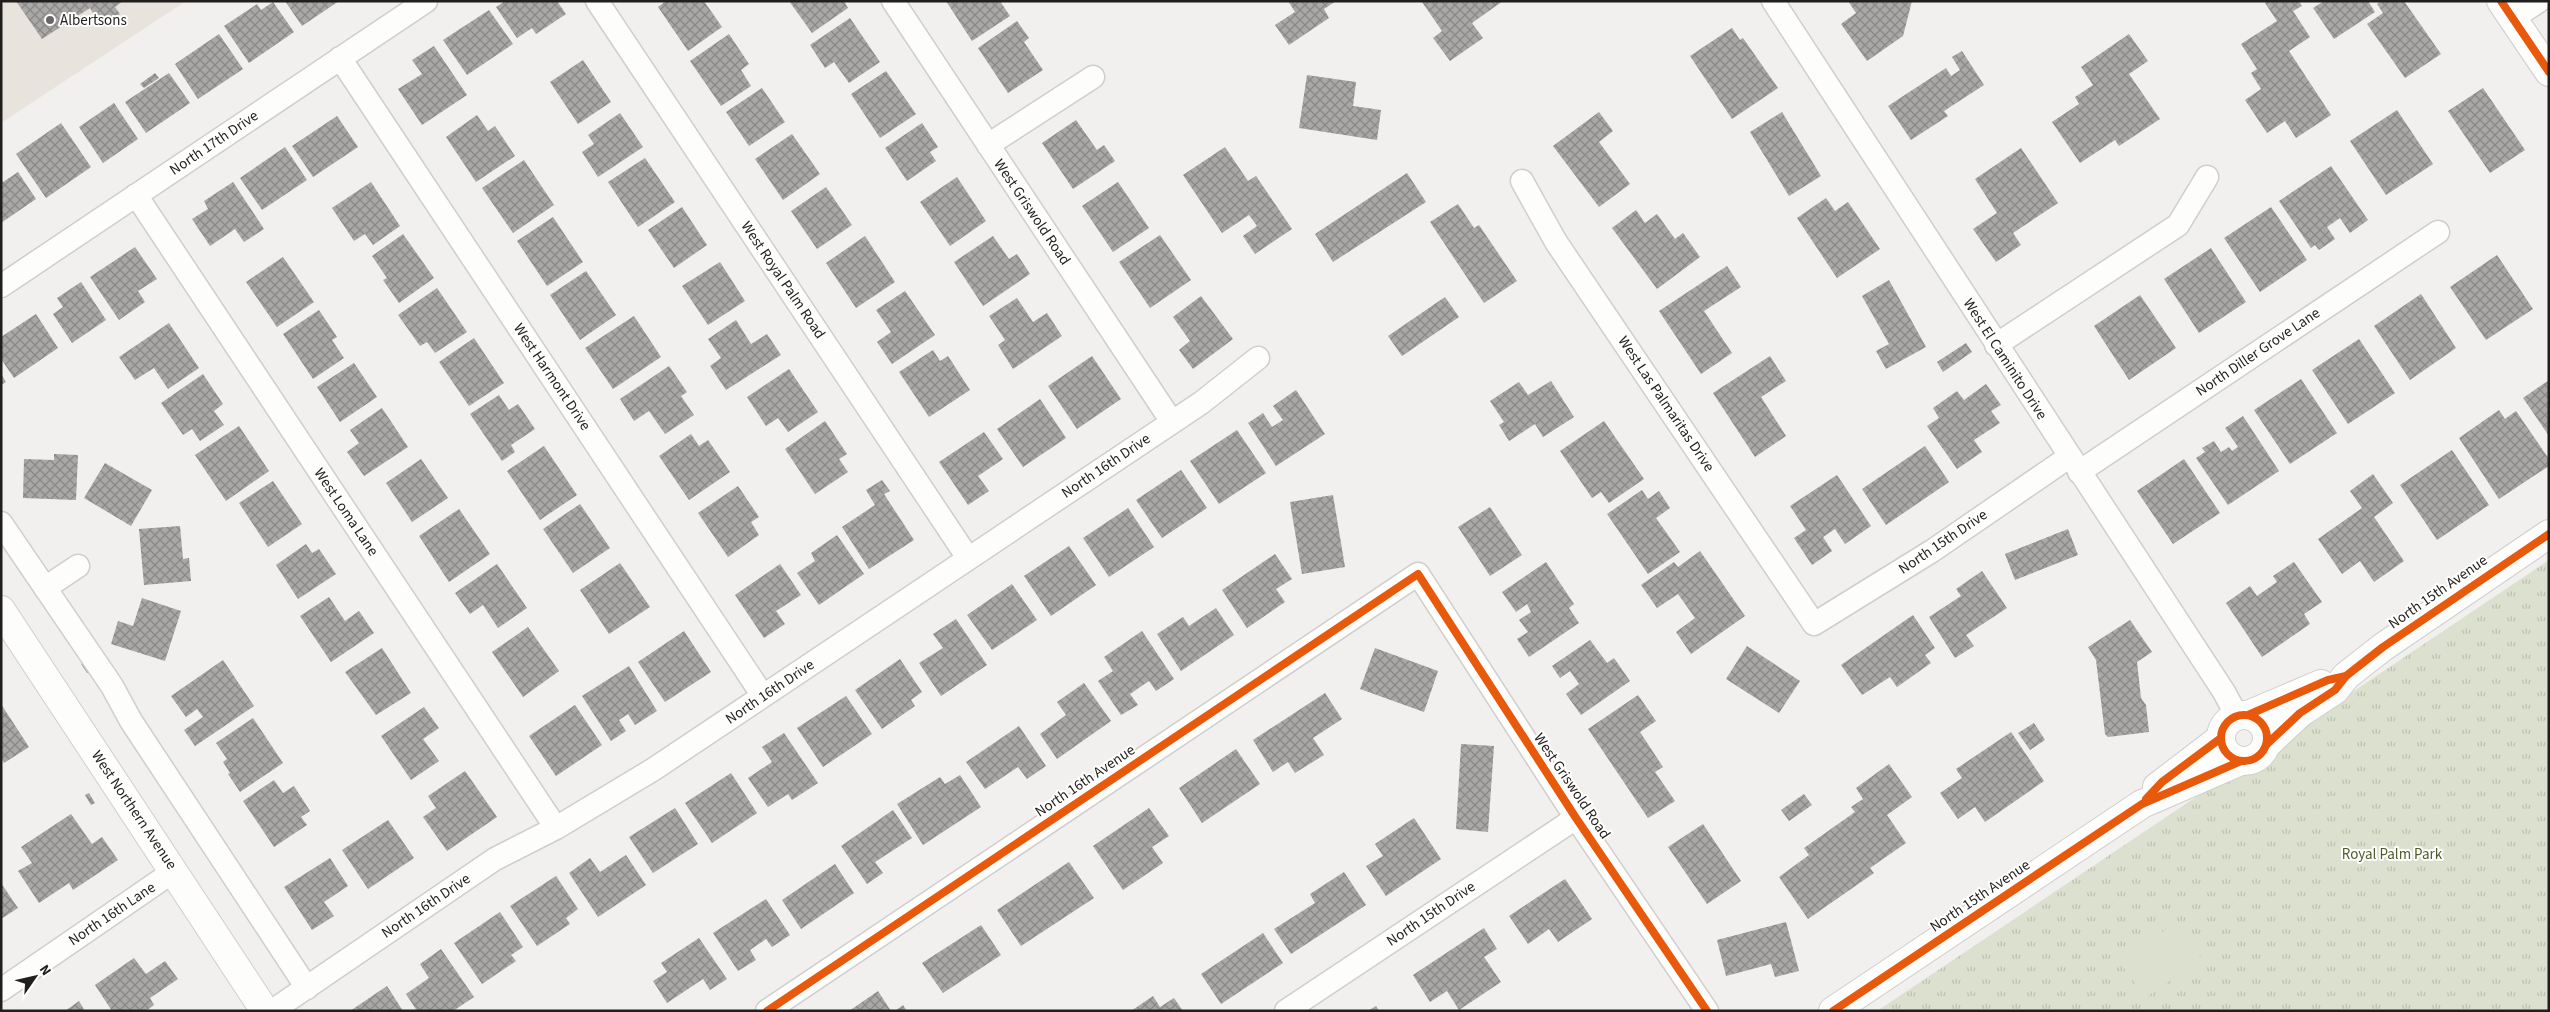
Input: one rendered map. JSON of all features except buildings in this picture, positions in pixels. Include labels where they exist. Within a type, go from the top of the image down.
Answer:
[{"type":"street","name":"North 17th Drive","points":[[1,286],[426,1]]},
{"type":"street","name":"West Royal Palm Road","points":[[597,1],[968,558]]},
{"type":"street","name":"West Griswold Road","points":[[893,1],[1172,422]]},
{"type":"street","name":"West El Caminito Drive","points":[[1773,1],[2224,692],[2235,723]]},
{"type":"street","points":[[2539,1],[2507,10],[2549,72]]},
{"type":"street","name":"West Harmont Drive","points":[[340,58],[763,696]]},
{"type":"street","points":[[988,145],[1092,77]]},
{"type":"street","points":[[1996,345],[2178,225],[2207,177]]},
{"type":"street","name":"West Las Palmaritas Drive","points":[[1522,181],[1556,242],[1814,624]]},
{"type":"street","name":"West Loma Lane","points":[[136,195],[556,828]]},
{"type":"street","name":"North Diller Grove Lane","points":[[2074,464],[2438,232]]},
{"type":"street","name":"North 16th Drive","points":[[272,1011],[495,859],[556,828],[654,769],[1201,403],[1258,358]]},
{"type":"street","name":"North 15th Drive","points":[[1814,624],[2074,464]]},
{"type":"street","points":[[1,523],[112,686],[131,721],[307,988]]},
{"type":"street","name":"North 15th Avenue","points":[[1833,1011],[2142,804],[2242,761],[2255,758],[2300,713],[2335,690],[2346,676],[2447,602],[2549,534]]},
{"type":"street","points":[[45,588],[78,566]]},
{"type":"street","name":"West Griswold Road","points":[[1418,574],[1576,818],[1707,1011]]},
{"type":"street","name":"North 16th Avenue","points":[[767,1011],[1418,574]]},
{"type":"street","name":"West Northern Avenue","points":[[6,626],[174,871],[265,1011]]},
{"type":"street","name":"North 15th Avenue","points":[[2142,804],[2162,782],[2235,723],[2328,680],[2346,676]]},
{"type":"street","points":[[2242,761],[2225,750],[2235,723],[2261,722],[2268,736],[2267,744]]},
{"type":"street","name":"North 15th Drive","points":[[1286,1011],[1576,818]]},
{"type":"street","name":"North 16th Lane","points":[[1,990],[174,871]]},
{"type":"shaded area","points":[[1,1],[186,1],[1,123]]},
{"type":"green space","name":"Royal Palm Park","points":[[2549,560],[2549,1011],[1877,1011]]},
{"type":"green space","points":[[2177,922],[2202,959],[2145,998],[2119,961]]},
{"type":"cycle path","points":[[2501,1],[2549,72]]},
{"type":"cycle path","points":[[2267,744],[2300,713],[2335,690],[2346,676],[2383,647],[2549,534]]},
{"type":"cycle path","points":[[767,1011],[1418,574],[1576,818],[1707,1011]]},
{"type":"cycle path","points":[[2248,715],[2328,680],[2346,676]]},
{"type":"cycle path","points":[[2244,715],[2257,719],[2263,725],[2267,738],[2263,751],[2257,757],[2244,761],[2231,757],[2225,751],[2221,738],[2225,725],[2231,719],[2244,715]]},
{"type":"cycle path","points":[[2146,799],[2162,782],[2221,738]]},
{"type":"cycle path","points":[[1833,1011],[2142,804],[2241,761]]},
{"type":"place","name":"Albertsons","points":[[50,20]]}]
